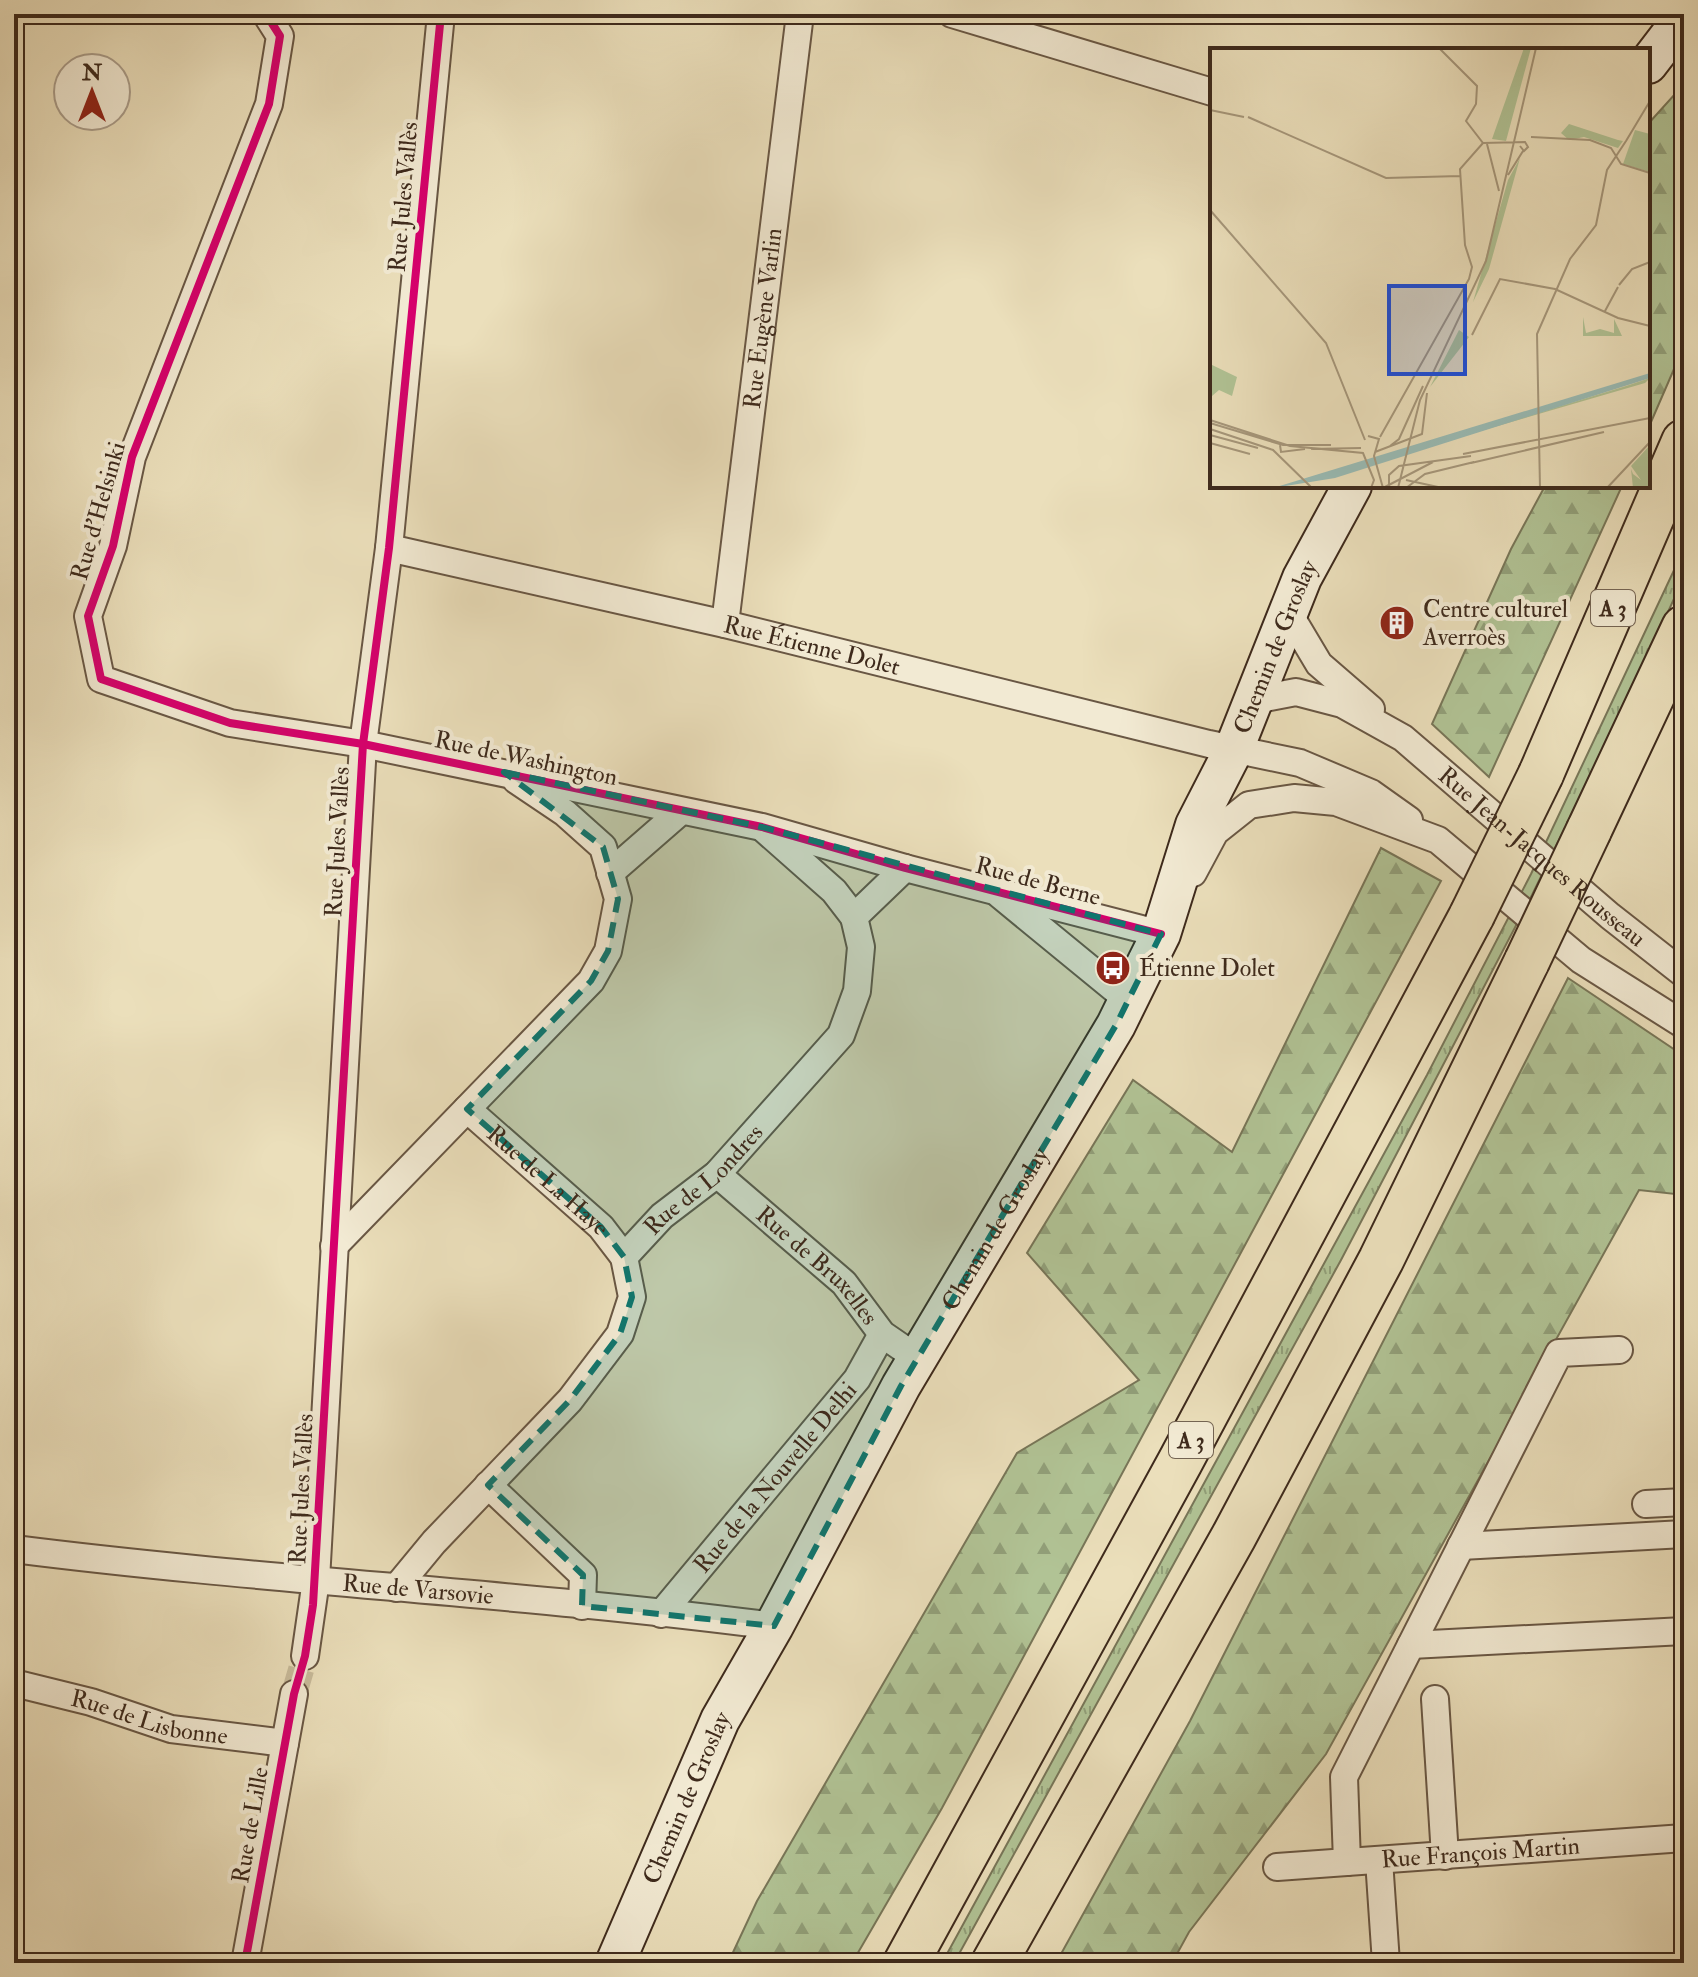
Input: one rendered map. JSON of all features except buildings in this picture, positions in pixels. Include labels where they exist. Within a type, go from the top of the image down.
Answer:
[{"type":"highway","name":"A 3","points":[[906,1963],[1180,1462],[1472,915],[1541,774],[1684,442]]},
{"type":"highway","points":[[994,1963],[1226,1550],[1366,1288],[1527,961],[1684,628]]},
{"type":"street","name":"Rue d'Helsinki","points":[[266,14],[280,36],[269,104],[132,457],[113,546],[88,616],[101,679],[230,723],[363,744]]},
{"type":"street","name":"Rue Jules Vallès","points":[[316,1580],[363,744],[389,548],[441,14]]},
{"type":"street","name":"Rue Eugène Varlin","points":[[725,624],[800,14]]},
{"type":"street","points":[[952,14],[1210,91]]},
{"type":"street","points":[[1650,61],[1684,17]]},
{"type":"street","name":"Chemin de Groslay","points":[[615,1963],[720,1720],[774,1626],[917,1358],[1128,1000],[1161,934],[1195,825],[1234,749],[1302,578],[1351,488]]},
{"type":"street","name":"Rue Étienne Dolet","points":[[389,548],[725,624],[1234,749]]},
{"type":"street","name":"Rue Jean-Jacques Rousseau","points":[[1288,612],[1319,664],[1610,916],[1684,974]]},
{"type":"street","name":"Rue Jean-Jacques Rousseau","points":[[1255,700],[1296,692],[1342,704],[1403,738]]},
{"type":"street","name":"Rue de Washington","points":[[363,744],[762,827]]},
{"type":"street","name":"Rue Jean-Jacques Rousseau","points":[[1234,749],[1300,763],[1371,793],[1438,840],[1581,960],[1684,1025]]},
{"type":"street","name":"Rue de Washington","points":[[334,1246],[591,981],[608,951],[618,899],[603,847],[565,813],[504,772]]},
{"type":"street","name":"Rue Jean-Jacques Rousseau","points":[[1161,934],[1215,832],[1249,805],[1294,798],[1336,802],[1438,840]]},
{"type":"street","points":[[610,873],[680,812]]},
{"type":"street","points":[[762,827],[834,891],[854,917],[905,868]]},
{"type":"street","name":"Rue de Berne","points":[[762,827],[905,868],[1161,934]]},
{"type":"street","name":"Rue de Berne","points":[[994,891],[1128,1000]]},
{"type":"street","name":"Rue de Londres","points":[[396,1588],[434,1542],[570,1400],[620,1334],[632,1297],[624,1257],[662,1216],[717,1174],[841,1035],[857,991],[861,947],[854,917]]},
{"type":"street","name":"Rue de La Haye","points":[[467,1109],[601,1227],[624,1257]]},
{"type":"street","name":"Rue de Bruxelles","points":[[717,1174],[844,1283],[882,1334],[917,1358]]},
{"type":"street","name":"Rue de la Nouvelle Delhi","points":[[661,1614],[857,1379],[882,1334]]},
{"type":"street","points":[[1347,1862],[1344,1777],[1559,1353],[1619,1350]]},
{"type":"street","points":[[488,1485],[583,1575],[582,1606]]},
{"type":"street","points":[[1646,1504],[1684,1502]]},
{"type":"street","points":[[1461,1546],[1684,1534]]},
{"type":"street","name":"Rue de Varsovie","points":[[14,1549],[185,1570],[316,1580],[774,1626]]},
{"type":"street","points":[[305,1656],[316,1580]]},
{"type":"street","points":[[1411,1645],[1684,1631]]},
{"type":"street","name":"Rue de Lisbonne","points":[[14,1683],[91,1702],[171,1729],[285,1743]]},
{"type":"street","name":"Rue de Lille","points":[[245,1963],[294,1694]]},
{"type":"street","points":[[1435,1699],[1445,1856]]},
{"type":"street","name":"Rue François Martin","points":[[1277,1867],[1684,1838]]},
{"type":"street","points":[[1379,1860],[1386,1963]]},
{"type":"highlighted area","points":[[504,772],[762,827],[1161,934],[1116,1025],[901,1386],[774,1626],[582,1606],[583,1575],[488,1485],[570,1400],[620,1334],[632,1297],[624,1257],[601,1227],[467,1109],[591,981],[608,951],[618,899],[603,847]]},
{"type":"green space","points":[[1684,84],[1684,346],[1650,424],[1650,122]]},
{"type":"green space","points":[[1544,488],[1621,488],[1489,777],[1432,724],[1511,549]]},
{"type":"green space","points":[[1684,549],[1684,577],[1630,695],[1532,895],[1341,1260],[954,1963],[942,1963],[1427,1075],[1531,874]]},
{"type":"green space","points":[[1381,848],[1441,881],[942,1808],[852,1963],[728,1963],[757,1901],[1017,1453],[1139,1380],[1027,1253],[1133,1080],[1232,1152]]},
{"type":"green space","points":[[1568,978],[1684,1056],[1684,1195],[1639,1190],[1326,1754],[1189,1932],[1172,1963],[1056,1963],[1190,1721]]},
{"type":"tunnel","points":[[294,1694],[305,1656]]},
{"type":"cycle path","points":[[266,14],[280,36],[269,104],[132,457],[113,546],[88,616],[101,679],[230,723],[363,744],[762,827],[905,868],[1161,934]]},
{"type":"cycle path","points":[[245,1963],[313,1605],[363,744],[389,548],[441,14]]},
{"type":"place","name":"Centre culturel Averroès","points":[[1397,623]]},
{"type":"place","name":"Étienne Dolet","points":[[1113,968]]}]
